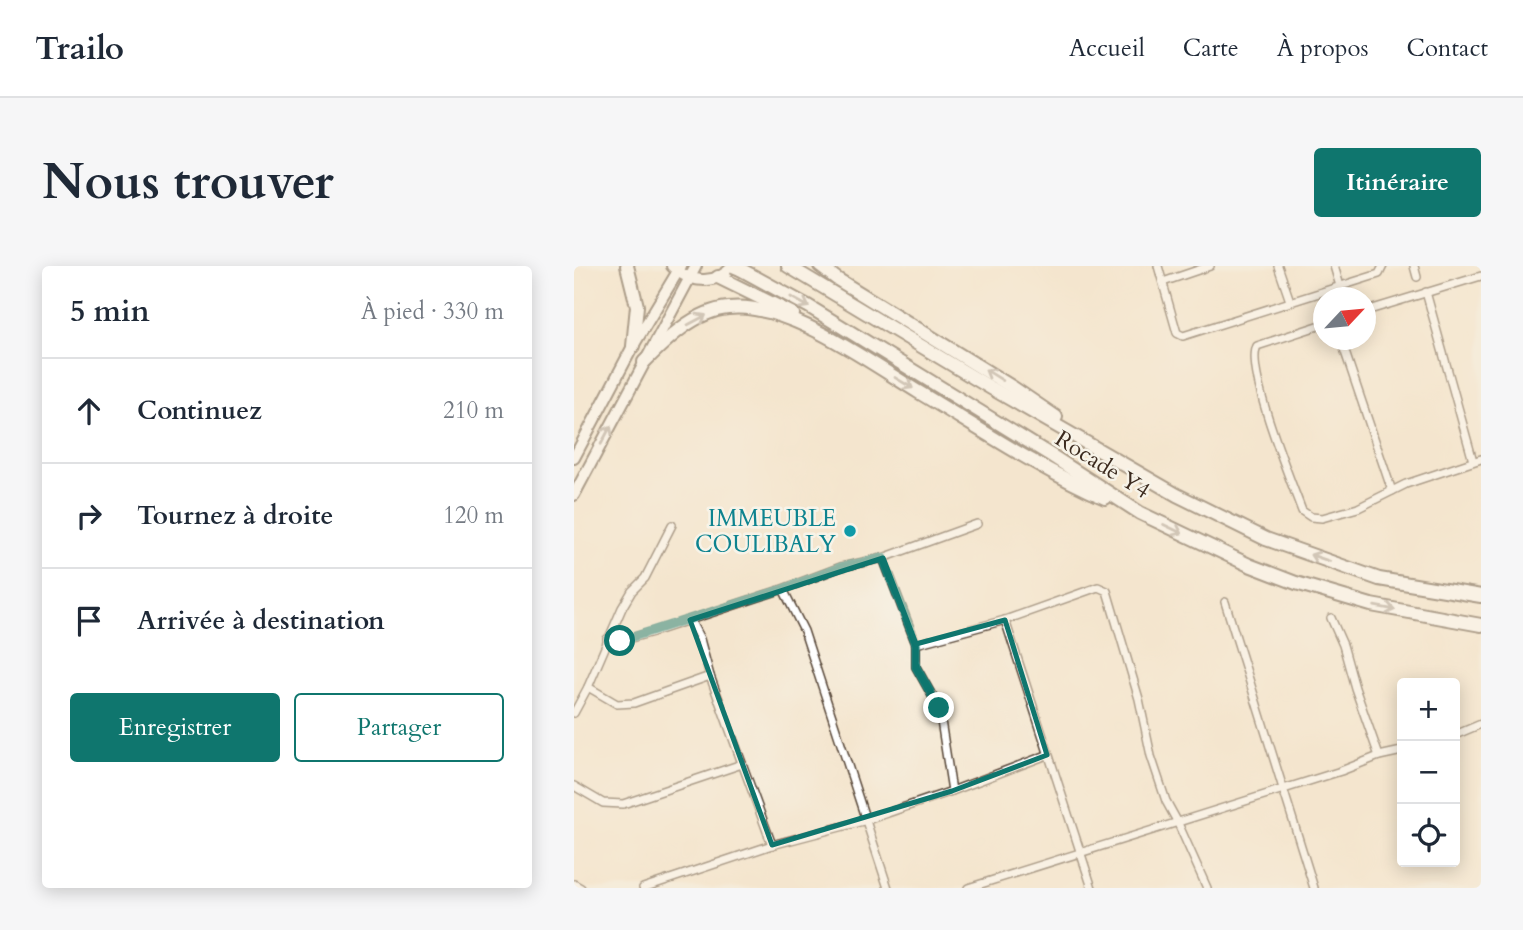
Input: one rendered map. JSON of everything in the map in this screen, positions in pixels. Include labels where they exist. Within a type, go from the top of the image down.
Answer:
[{"type":"highway","points":[[627,266],[637,306],[633,346]]},
{"type":"highway","name":"Rocade Y4","points":[[788,266],[1131,469],[1266,540],[1379,579],[1481,596]]},
{"type":"highway","points":[[811,266],[837,279],[1012,387],[1131,469]]},
{"type":"highway","points":[[820,266],[837,279]]},
{"type":"highway","name":"Rocade Y4","points":[[736,268],[820,313],[1140,513],[1249,565],[1296,583],[1371,605],[1481,625]]},
{"type":"highway","points":[[718,277],[789,312],[1037,462],[1089,491],[1140,513]]},
{"type":"highway","points":[[645,362],[681,329],[702,316],[725,308],[750,307],[827,335]]},
{"type":"main road","points":[[574,495],[696,266]]},
{"type":"main road","points":[[574,458],[677,268],[689,278],[709,280],[736,268]]},
{"type":"street","points":[[1158,266],[1177,333],[1183,336],[1379,274],[1383,266]]},
{"type":"street","points":[[1163,282],[1210,266]]},
{"type":"street","points":[[1278,266],[1290,301]]},
{"type":"street","points":[[1334,266],[1340,286]]},
{"type":"street","points":[[1414,266],[1417,276]]},
{"type":"street","points":[[1376,308],[1481,276]]},
{"type":"street","points":[[1313,328],[1257,346],[1254,353],[1256,371],[1279,450],[1302,511],[1311,517],[1322,517],[1358,508],[1406,484],[1477,460],[1426,292]]},
{"type":"street","points":[[1344,350],[1392,491]]},
{"type":"street","points":[[607,639],[620,641],[690,620],[841,567],[883,558],[977,524]]},
{"type":"street","points":[[574,712],[588,687],[622,608],[632,592],[645,579],[672,525]]},
{"type":"street","points":[[883,558],[916,644],[916,667],[939,708],[952,791]]},
{"type":"street","points":[[916,644],[1005,620],[1098,587],[1107,591],[1166,801],[1207,888]]},
{"type":"street","points":[[783,589],[804,631],[888,888]]},
{"type":"street","points":[[1226,603],[1314,888]]},
{"type":"street","points":[[1331,618],[1343,645],[1379,756]]},
{"type":"street","points":[[690,620],[772,845]]},
{"type":"street","points":[[1005,620],[1092,888]]},
{"type":"street","points":[[588,687],[617,704],[634,703],[710,676]]},
{"type":"street","points":[[1460,733],[1481,724]]},
{"type":"street","points":[[968,888],[1397,752]]},
{"type":"street","points":[[643,888],[661,885],[772,845],[867,820],[1047,755]]},
{"type":"street","points":[[574,786],[603,803],[623,804],[742,764]]},
{"type":"street","points":[[574,884],[581,888]]},
{"type":"highlighted area","points":[[883,558],[916,644],[1005,620],[1047,755],[952,791],[772,845],[690,620]]},
{"type":"place","name":"IMMEUBLE COULIBALY","points":[[850,531]]},
{"type":"route","points":[[620,641],[783,589],[841,567],[883,558],[916,644],[916,667],[939,708]]}]
